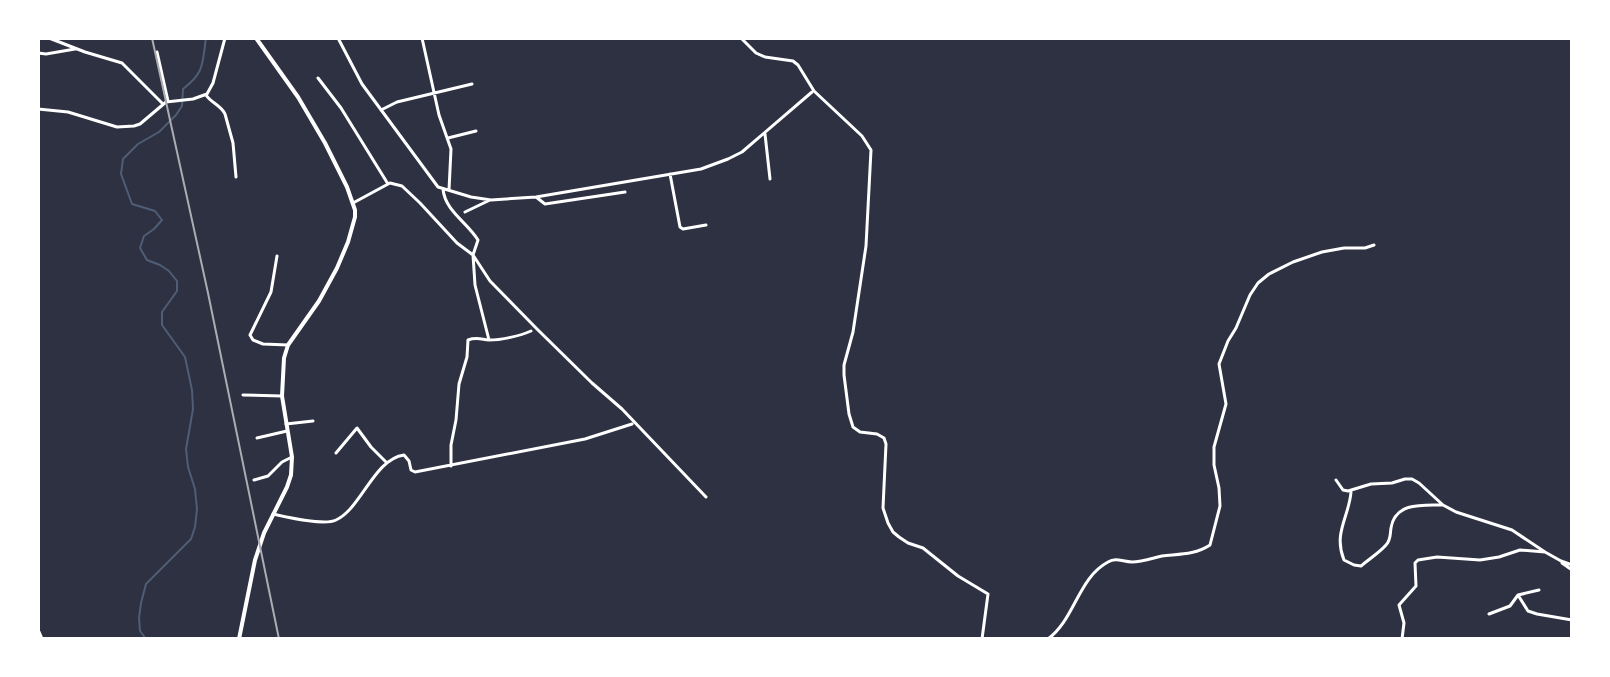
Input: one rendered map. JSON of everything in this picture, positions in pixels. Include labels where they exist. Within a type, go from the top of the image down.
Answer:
[{"type":"highway","points":[[239,639],[255,560],[291,475],[292,457],[282,396],[283,364],[288,345],[319,301],[337,268],[353,227],[355,210],[325,143],[298,97],[256,38]]},
{"type":"highway","points":[[38,632],[41,639]]},
{"type":"street","points":[[49,38],[122,63],[166,103]]},
{"type":"street","points":[[38,109],[68,112],[123,127],[140,124],[166,103],[206,95],[213,83],[225,38]]},
{"type":"street","points":[[338,38],[362,84],[438,187],[491,200],[536,197],[701,169],[742,152],[814,91]]},
{"type":"street","points":[[422,38],[452,153],[449,190]]},
{"type":"street","points":[[741,38],[753,51],[765,57],[796,63],[814,91],[862,136],[871,150],[866,246],[853,332],[844,365],[849,414],[853,427],[860,432],[884,438],[883,508],[893,532],[908,543],[923,548],[958,576],[988,594],[982,639]]},
{"type":"street","points":[[38,53],[75,49]]},
{"type":"street","points":[[157,52],[166,103]]},
{"type":"street","points":[[318,78],[341,108],[388,184]]},
{"type":"street","points":[[381,110],[397,102],[472,84]]},
{"type":"street","points":[[206,95],[225,114],[233,143],[236,177]]},
{"type":"street","points":[[448,138],[476,131]]},
{"type":"street","points":[[765,134],[770,179]]},
{"type":"street","points":[[670,174],[680,227],[706,225]]},
{"type":"street","points":[[353,203],[388,184],[402,186],[457,243],[473,255],[490,281],[622,409],[706,497]]},
{"type":"street","points":[[443,189],[451,210],[478,238],[473,255],[475,285],[489,340]]},
{"type":"street","points":[[536,197],[545,204],[625,192]]},
{"type":"street","points":[[465,212],[491,200]]},
{"type":"street","points":[[1048,639],[1060,629],[1088,581],[1105,563],[1116,559],[1136,562],[1191,554],[1210,545],[1220,506],[1214,447],[1226,404],[1219,364],[1258,283],[1293,262],[1322,252],[1374,245]]},
{"type":"street","points":[[277,256],[271,292],[250,335],[253,340],[263,344],[288,345]]},
{"type":"street","points":[[451,466],[459,384],[467,357],[468,340],[478,337],[489,340],[531,331]]},
{"type":"street","points":[[243,395],[282,396]]},
{"type":"street","points":[[286,424],[313,421]]},
{"type":"street","points":[[273,514],[327,522],[336,520],[352,506],[387,463],[403,455],[413,472],[585,439],[634,424]]},
{"type":"street","points":[[336,453],[358,428],[387,463]]},
{"type":"street","points":[[257,438],[287,431]]},
{"type":"street","points":[[254,480],[268,476],[292,457]]},
{"type":"street","points":[[1336,480],[1343,490],[1351,491],[1371,484],[1412,479],[1443,505],[1466,517],[1512,530],[1572,565]]},
{"type":"street","points":[[1351,491],[1339,536],[1344,560],[1354,565],[1361,566],[1386,545],[1396,513],[1405,507],[1443,505]]},
{"type":"street","points":[[1402,639],[1404,623],[1399,605],[1416,586],[1415,563],[1418,560],[1437,557],[1480,560],[1520,550],[1545,552]]},
{"type":"street","points":[[1561,561],[1572,570]]},
{"type":"street","points":[[1489,614],[1510,606],[1518,595],[1539,590]]},
{"type":"street","points":[[1518,595],[1528,611],[1572,620]]},
{"type":"waterway","points":[[146,639],[140,631],[139,618],[146,584],[191,539],[195,527],[195,489],[186,449],[193,409],[192,390],[185,357],[162,325],[162,312],[177,291],[177,281],[169,271],[147,260],[140,248],[144,236],[162,220],[155,211],[132,204],[121,174],[123,159],[138,144],[159,132],[182,106],[183,89],[201,67],[206,38]]},
{"type":"railway","points":[[152,38],[279,639]]}]
